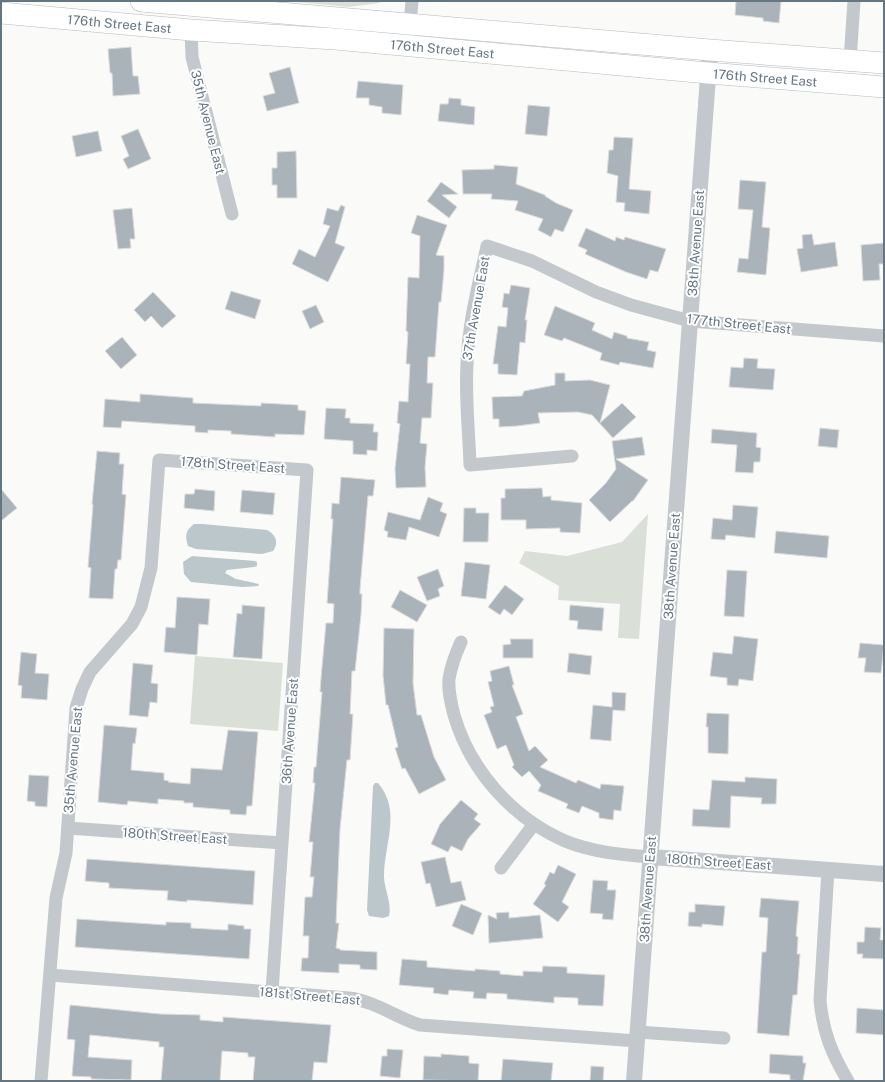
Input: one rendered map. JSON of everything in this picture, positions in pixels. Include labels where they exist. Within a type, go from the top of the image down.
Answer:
[{"type":"main road","name":"176th Street East","points":[[141,1],[710,50],[884,63]]},
{"type":"main road","name":"176th Street East","points":[[1,13],[884,87]]},
{"type":"street","points":[[408,46],[412,1]]},
{"type":"street","points":[[850,61],[854,1]]},
{"type":"street","name":"35th Avenue East","points":[[191,30],[192,57],[232,214]]},
{"type":"street","name":"38th Avenue East","points":[[634,1081],[710,50]]},
{"type":"street","name":"177th Street East","points":[[487,246],[532,261],[596,292],[690,321],[884,336]]},
{"type":"street","name":"37th Avenue East","points":[[487,246],[468,344],[466,391],[470,465],[572,456]]},
{"type":"street","name":"35th Avenue East","points":[[41,1081],[56,898],[66,853],[76,708],[82,689],[90,672],[132,624],[142,607],[151,568],[159,460]]},
{"type":"street","name":"178th Street East","points":[[159,460],[307,470]]},
{"type":"street","name":"36th Avenue East","points":[[272,992],[307,470]]},
{"type":"street","name":"180th Street East","points":[[461,642],[449,679],[451,703],[457,726],[480,772],[514,809],[534,824],[553,835],[586,848],[619,855],[884,874]]},
{"type":"street","points":[[501,868],[534,824]]},
{"type":"street","name":"180th Street East","points":[[68,828],[282,843]]},
{"type":"street","points":[[828,870],[820,1000],[822,1017],[833,1055],[848,1081]]},
{"type":"street","name":"181st Street East","points":[[50,975],[363,1000],[394,1015],[420,1025],[638,1036],[724,1038]]},
{"type":"shaded area","points":[[287,1],[382,1],[379,3],[349,7]]},
{"type":"shaded area","points":[[648,514],[639,639],[618,638],[620,604],[558,600],[559,586],[519,563],[525,551],[567,556],[622,542]]},
{"type":"shaded area","points":[[194,524],[267,530],[273,534],[276,539],[276,545],[273,551],[262,554],[196,549],[188,546],[186,539],[187,531]]},
{"type":"shaded area","points":[[192,556],[255,561],[257,562],[257,566],[227,570],[225,573],[236,579],[259,584],[258,586],[242,587],[191,582],[184,574],[183,562]]},
{"type":"shaded area","points":[[195,656],[283,663],[278,731],[190,724]]},
{"type":"shaded area","points":[[375,783],[378,783],[385,794],[389,805],[390,816],[384,876],[390,911],[389,916],[383,918],[369,916],[367,910],[373,786]]},
{"type":"building","points":[[736,1],[781,1],[779,23],[763,21],[763,18],[735,15]]},
{"type":"building","points":[[131,47],[133,76],[138,76],[140,94],[113,96],[112,73],[110,73],[108,49]]},
{"type":"building","points":[[290,67],[299,103],[267,111],[263,96],[275,93],[269,73]]},
{"type":"building","points":[[358,81],[403,85],[401,115],[382,113],[382,107],[369,105],[369,98],[356,98]]},
{"type":"building","points":[[449,98],[461,99],[461,105],[475,107],[474,125],[438,121],[440,104],[448,104]]},
{"type":"building","points":[[528,105],[550,107],[547,136],[525,134]]},
{"type":"building","points":[[138,129],[151,159],[128,169],[123,159],[129,156],[121,136]]},
{"type":"building","points":[[98,131],[102,151],[76,157],[72,136]]},
{"type":"building","points":[[614,137],[633,138],[629,189],[651,191],[649,214],[624,211],[625,203],[616,202],[618,176],[607,173],[609,150],[613,150]]},
{"type":"building","points":[[296,151],[297,198],[277,198],[277,185],[272,185],[272,168],[277,168],[277,152]]},
{"type":"building","points":[[494,165],[518,167],[516,184],[545,195],[556,203],[573,210],[563,232],[555,229],[551,237],[538,230],[543,219],[515,210],[518,201],[491,199],[492,194],[463,194],[462,170],[494,169]]},
{"type":"building","points":[[740,180],[766,182],[762,227],[770,228],[766,275],[737,272],[739,258],[748,259],[753,210],[738,209]]},
{"type":"building","points":[[441,182],[458,194],[442,195],[457,207],[449,218],[427,201]]},
{"type":"building","points":[[341,205],[345,207],[335,243],[345,247],[328,282],[292,264],[299,249],[315,257],[330,226],[323,224],[327,208],[338,211]]},
{"type":"building","points":[[132,208],[135,239],[130,239],[131,248],[118,249],[113,210]]},
{"type":"building","points":[[417,215],[447,225],[436,255],[444,256],[444,270],[441,302],[439,302],[435,357],[428,357],[427,383],[433,383],[431,418],[422,418],[420,443],[427,444],[425,467],[426,487],[396,488],[395,469],[400,424],[397,423],[399,401],[408,402],[410,364],[406,364],[408,332],[406,331],[408,277],[419,278],[420,236],[411,233]]},
{"type":"building","points":[[586,228],[615,241],[616,237],[624,240],[625,237],[666,249],[658,272],[650,270],[647,279],[626,272],[585,254],[587,250],[578,246]]},
{"type":"building","points":[[812,234],[814,245],[835,242],[838,266],[801,272],[797,249],[803,248],[802,235]]},
{"type":"building","points":[[884,243],[884,264],[879,264],[880,280],[863,281],[861,245]]},
{"type":"building","points":[[511,285],[530,288],[525,320],[527,320],[525,343],[520,342],[517,375],[498,374],[498,364],[493,364],[498,326],[506,327],[508,308],[502,307],[504,293],[509,294]]},
{"type":"building","points":[[231,291],[261,300],[255,319],[225,309]]},
{"type":"building","points":[[153,292],[176,316],[162,328],[151,316],[145,322],[134,310]]},
{"type":"building","points":[[316,305],[324,322],[310,329],[302,311]]},
{"type":"building","points":[[555,306],[595,323],[592,330],[612,339],[614,332],[627,336],[627,338],[649,342],[647,350],[656,352],[653,368],[620,362],[619,365],[600,360],[602,353],[564,338],[562,341],[544,335]]},
{"type":"building","points":[[122,337],[137,355],[121,369],[105,351]]},
{"type":"building","points":[[744,358],[758,359],[757,368],[775,369],[773,390],[729,387],[731,367],[743,368]]},
{"type":"building","points":[[555,373],[565,373],[565,381],[590,380],[610,385],[600,423],[622,403],[636,417],[613,438],[592,415],[578,412],[538,413],[540,423],[499,427],[499,419],[493,419],[492,397],[522,396],[524,391],[555,385]]},
{"type":"building","points":[[140,394],[193,398],[193,403],[261,406],[261,403],[298,405],[298,410],[306,411],[304,435],[275,434],[275,437],[231,434],[231,431],[208,430],[208,433],[195,432],[195,426],[122,421],[121,428],[103,427],[105,399],[140,402]]},
{"type":"building","points":[[326,408],[346,409],[345,418],[350,418],[350,423],[374,424],[373,432],[378,432],[377,451],[367,450],[367,455],[353,454],[353,441],[324,439]]},
{"type":"building","points":[[820,428],[839,430],[837,448],[818,446]]},
{"type":"building","points":[[712,429],[757,433],[756,447],[761,448],[760,462],[754,462],[753,473],[735,472],[737,445],[711,443]]},
{"type":"building","points":[[642,437],[645,455],[616,459],[648,480],[633,501],[610,522],[589,500],[606,483],[616,469],[612,441]]},
{"type":"building","points":[[97,451],[120,453],[119,464],[124,464],[122,494],[126,495],[121,560],[118,560],[117,569],[115,569],[113,599],[89,598],[91,568],[88,567]]},
{"type":"building","points":[[341,477],[375,480],[373,496],[368,496],[360,589],[360,594],[362,594],[361,615],[355,671],[352,671],[350,714],[353,714],[350,760],[347,760],[340,829],[336,923],[339,923],[336,948],[340,950],[377,952],[377,970],[360,969],[360,965],[339,964],[339,973],[301,971],[302,958],[308,958],[309,936],[303,936],[305,897],[312,897],[314,877],[310,877],[313,842],[309,842],[315,783],[313,783],[314,767],[316,767],[322,692],[320,692],[326,623],[333,623],[334,604],[327,603],[333,519],[331,519],[332,503],[339,504]]},
{"type":"building","points":[[542,488],[543,497],[551,496],[551,500],[582,503],[580,533],[560,532],[560,528],[526,529],[526,520],[501,520],[501,498],[505,498],[505,489]]},
{"type":"building","points":[[1,489],[17,508],[1,521]]},
{"type":"building","points":[[195,489],[215,491],[214,511],[184,508],[185,494],[194,494]]},
{"type":"building","points":[[242,490],[275,493],[273,515],[240,512]]},
{"type":"building","points":[[428,497],[443,503],[440,511],[447,514],[439,537],[409,527],[406,540],[387,537],[388,532],[384,530],[388,512],[420,520]]},
{"type":"building","points":[[733,505],[758,507],[755,538],[726,535],[725,540],[711,539],[713,518],[732,520]]},
{"type":"building","points":[[464,508],[476,508],[476,513],[489,513],[488,542],[463,542]]},
{"type":"building","points":[[776,531],[829,536],[827,558],[774,553]]},
{"type":"building","points":[[465,562],[490,565],[486,599],[461,596]]},
{"type":"building","points":[[438,569],[444,586],[438,589],[440,596],[427,601],[417,577]]},
{"type":"building","points":[[727,570],[747,571],[744,617],[724,616]]},
{"type":"building","points":[[505,585],[524,599],[512,615],[504,609],[500,615],[488,607]]},
{"type":"building","points":[[400,590],[427,605],[417,622],[391,607]]},
{"type":"building","points":[[177,597],[210,599],[208,625],[199,624],[197,655],[164,652],[166,627],[175,628]]},
{"type":"building","points":[[242,605],[265,607],[262,659],[233,657],[237,613],[242,614]]},
{"type":"building","points":[[570,605],[604,608],[602,631],[577,629],[578,621],[569,620]]},
{"type":"building","points":[[384,628],[414,629],[413,683],[417,715],[421,715],[434,757],[446,780],[419,794],[405,768],[402,769],[395,748],[398,747],[388,705],[386,705],[383,675]]},
{"type":"building","points":[[734,636],[758,639],[753,681],[739,679],[738,686],[727,685],[727,678],[710,676],[713,652],[732,654]]},
{"type":"building","points":[[510,639],[533,639],[533,658],[503,658],[503,645],[511,644]]},
{"type":"building","points":[[860,643],[884,645],[881,673],[864,672],[866,658],[858,658]]},
{"type":"building","points":[[21,652],[37,654],[35,673],[49,674],[47,700],[21,698],[22,686],[18,685]]},
{"type":"building","points":[[569,653],[592,656],[590,675],[567,672]]},
{"type":"building","points":[[133,663],[153,665],[151,683],[158,684],[157,703],[150,702],[148,717],[129,715]]},
{"type":"building","points":[[509,666],[514,685],[512,685],[523,714],[516,717],[529,751],[535,746],[548,760],[540,767],[576,783],[578,780],[600,789],[601,784],[624,786],[621,811],[614,810],[613,820],[599,818],[599,813],[582,806],[579,813],[566,808],[568,804],[538,791],[541,785],[529,771],[522,777],[512,767],[514,765],[506,745],[497,749],[484,715],[492,712],[490,707],[494,706],[488,682],[492,681],[490,671]]},
{"type":"building","points":[[612,692],[626,693],[625,711],[613,710],[611,741],[590,739],[593,705],[612,707]]},
{"type":"building","points":[[707,713],[729,714],[728,754],[708,753],[708,727],[706,727]]},
{"type":"building","points":[[104,725],[137,728],[135,744],[133,743],[131,770],[164,773],[164,780],[169,781],[168,782],[190,784],[191,768],[222,770],[228,730],[258,732],[252,806],[247,806],[246,815],[230,814],[230,810],[193,807],[193,803],[184,803],[184,801],[158,799],[158,804],[128,801],[127,805],[98,802]]},
{"type":"building","points":[[29,775],[49,776],[47,807],[35,806],[35,802],[27,801]]},
{"type":"building","points":[[745,777],[777,779],[776,804],[761,804],[762,798],[731,796],[730,828],[692,826],[693,809],[709,810],[712,780],[745,782]]},
{"type":"building","points":[[461,800],[478,814],[474,819],[481,824],[468,839],[462,851],[451,846],[448,852],[431,844],[440,824]]},
{"type":"building","points":[[445,857],[451,883],[461,881],[466,900],[436,907],[430,883],[426,884],[421,862]]},
{"type":"building","points":[[87,859],[255,871],[253,905],[167,900],[168,891],[109,888],[109,883],[85,881]]},
{"type":"building","points":[[558,865],[576,874],[562,902],[569,907],[558,922],[533,904],[546,885],[544,884],[550,872],[554,874]]},
{"type":"building","points":[[593,880],[608,881],[607,890],[616,890],[613,920],[602,919],[603,914],[590,913]]},
{"type":"building","points":[[761,898],[799,901],[796,936],[798,937],[797,954],[800,954],[797,995],[793,995],[789,1036],[757,1033],[762,952],[766,952],[768,918],[759,917]]},
{"type":"building","points":[[461,904],[482,913],[473,935],[452,926]]},
{"type":"building","points":[[695,904],[725,906],[723,926],[702,924],[702,927],[688,926],[689,912],[695,912]]},
{"type":"building","points":[[509,912],[509,918],[540,915],[543,938],[489,943],[488,915],[497,919],[496,913]]},
{"type":"building","points":[[77,919],[166,925],[166,922],[191,923],[191,928],[225,930],[228,930],[228,924],[244,926],[244,929],[251,929],[249,959],[75,947]]},
{"type":"building","points":[[865,927],[881,928],[880,940],[884,940],[884,959],[862,958],[863,954],[857,954],[857,942],[864,942]]},
{"type":"building","points":[[402,959],[427,961],[427,967],[475,971],[475,969],[500,971],[500,974],[523,976],[523,971],[542,972],[543,966],[567,967],[567,973],[605,975],[603,1006],[578,1005],[578,998],[554,997],[554,1003],[507,999],[507,994],[487,993],[486,999],[473,998],[474,992],[449,990],[448,995],[433,993],[434,988],[399,985]]},
{"type":"building","points":[[70,1005],[160,1014],[200,1015],[200,1020],[223,1022],[223,1017],[331,1025],[327,1063],[314,1062],[312,1081],[253,1081],[255,1057],[248,1057],[248,1053],[222,1051],[220,1081],[161,1081],[164,1047],[159,1047],[159,1042],[90,1035],[88,1057],[132,1060],[131,1080],[91,1079],[91,1077],[72,1076],[75,1040],[67,1039]]},
{"type":"building","points":[[857,1008],[884,1010],[884,1035],[856,1033]]},
{"type":"building","points":[[387,1049],[403,1050],[400,1078],[380,1076],[382,1056],[387,1056]]},
{"type":"building","points":[[441,1054],[469,1056],[469,1063],[479,1064],[478,1081],[423,1080],[424,1056],[441,1057]]},
{"type":"building","points":[[770,1054],[803,1056],[803,1063],[806,1063],[803,1081],[790,1080],[790,1075],[769,1073]]},
{"type":"building","points":[[503,1059],[553,1063],[551,1081],[501,1081]]},
{"type":"building","points":[[591,1066],[604,1067],[603,1081],[590,1081]]}]
